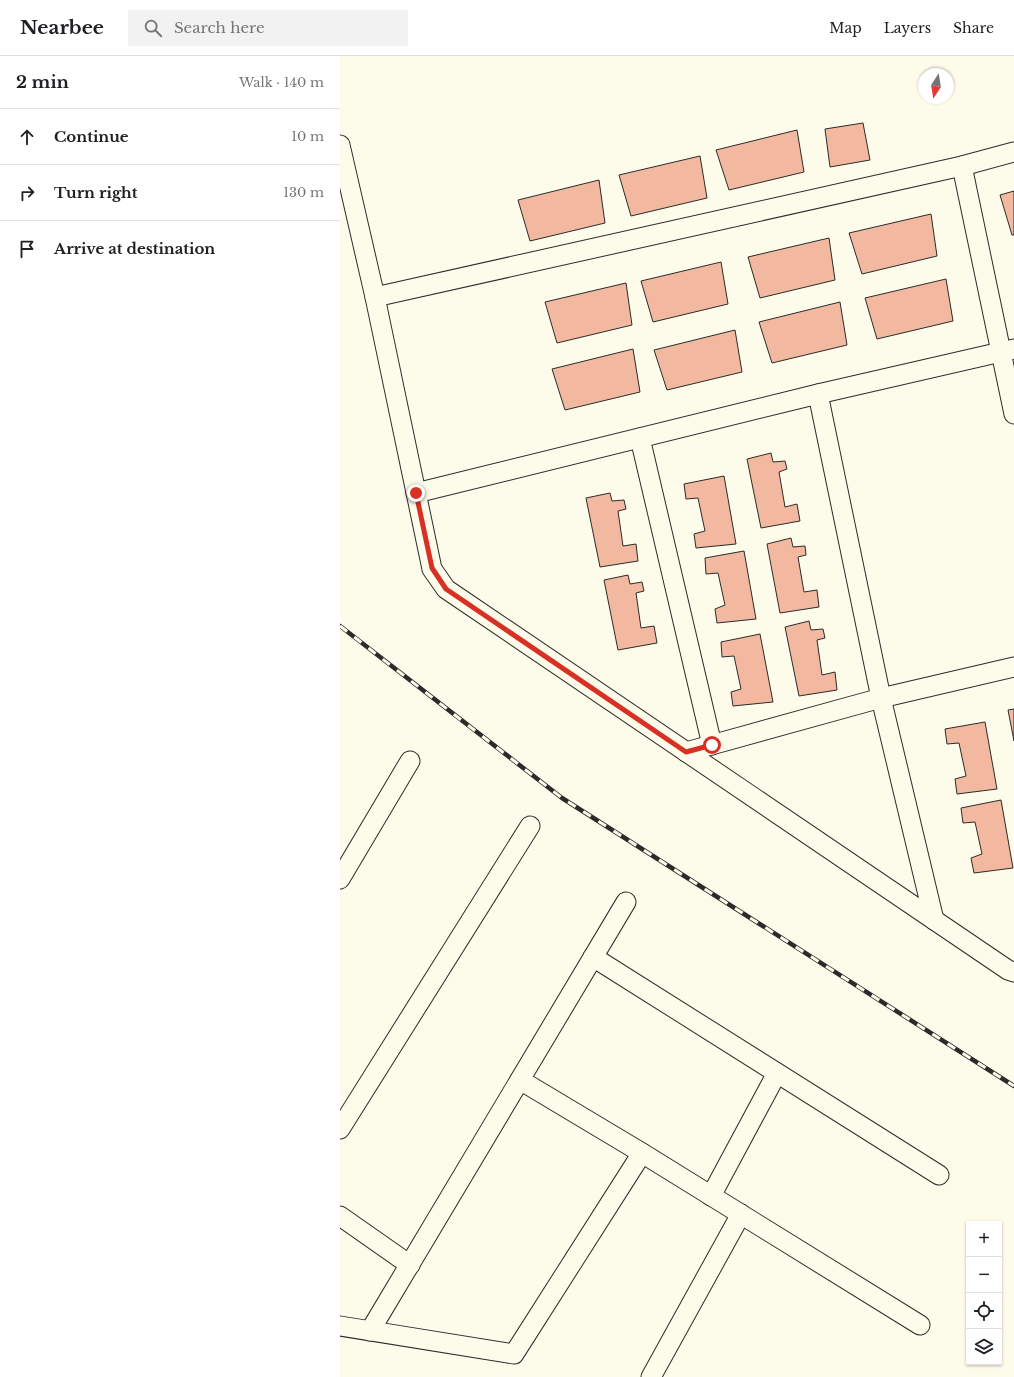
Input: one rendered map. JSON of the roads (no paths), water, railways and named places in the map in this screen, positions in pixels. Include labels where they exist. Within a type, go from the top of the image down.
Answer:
[{"type":"street","points":[[340,145],[375,297],[432,568],[446,589],[1008,970],[1014,972]]},
{"type":"street","points":[[375,297],[962,166],[1014,152]]},
{"type":"street","points":[[962,166],[1008,351],[1014,414]]},
{"type":"street","points":[[416,493],[818,394],[1008,351]]},
{"type":"street","points":[[818,394],[881,698],[934,920]]},
{"type":"street","points":[[640,438],[712,745]]},
{"type":"street","points":[[686,752],[881,698],[1014,667]]},
{"type":"street","points":[[340,879],[410,761]]},
{"type":"street","points":[[340,1129],[530,826]]},
{"type":"street","points":[[370,1331],[626,902]]},
{"type":"street","points":[[593,957],[939,1175]]},
{"type":"street","points":[[711,1196],[777,1073]]},
{"type":"street","points":[[520,1080],[642,1153],[920,1325]]},
{"type":"street","points":[[340,1326],[514,1354],[642,1153]]},
{"type":"street","points":[[651,1377],[741,1214]]},
{"type":"street","points":[[340,1216],[410,1265]]},
{"type":"railway","points":[[340,626],[562,798],[1014,1086]]}]
